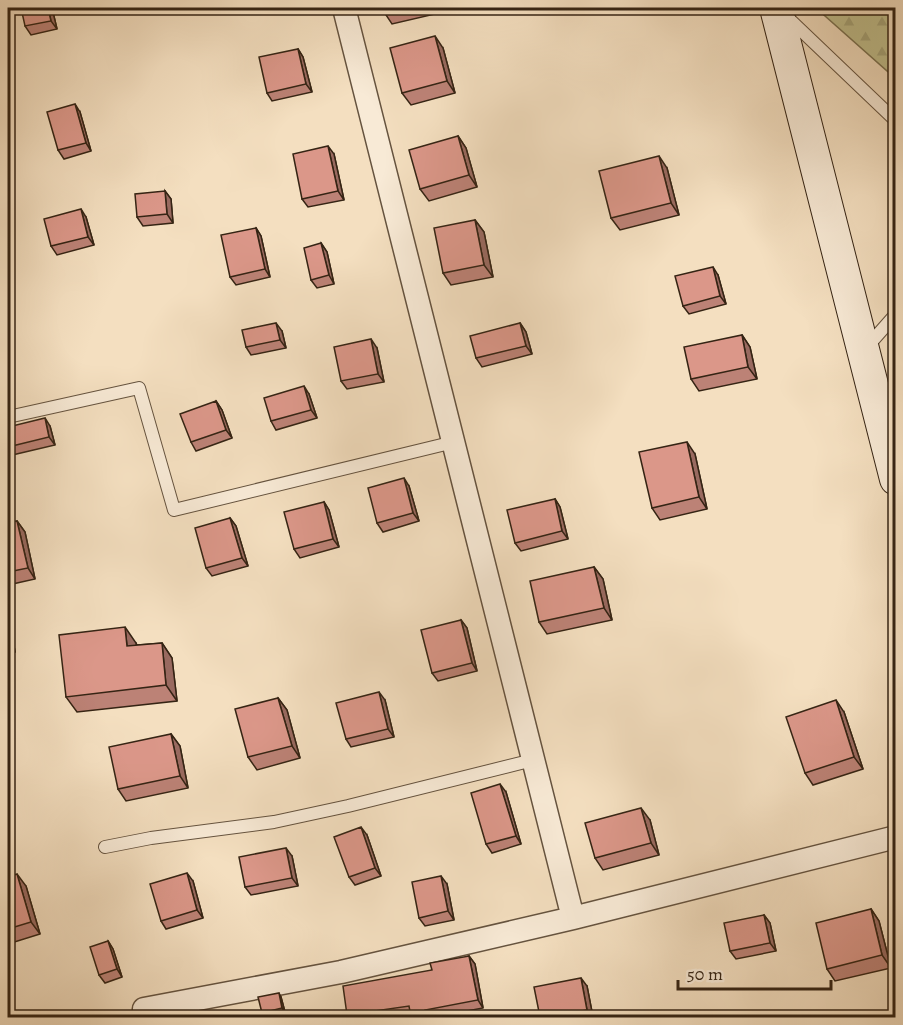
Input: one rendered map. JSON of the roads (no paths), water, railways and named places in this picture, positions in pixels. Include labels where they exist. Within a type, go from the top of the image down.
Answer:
[{"type":"main road","points":[[777,8],[895,475]]},
{"type":"street","points":[[344,8],[573,918]]},
{"type":"street","points":[[144,1010],[341,972],[573,918],[896,837]]},
{"type":"lane","points":[[777,8],[896,122]]},
{"type":"lane","points":[[863,351],[896,314]]},
{"type":"lane","points":[[8,417],[139,387],[174,510],[454,442]]},
{"type":"lane","points":[[105,847],[151,838],[274,822],[533,760]]}]
